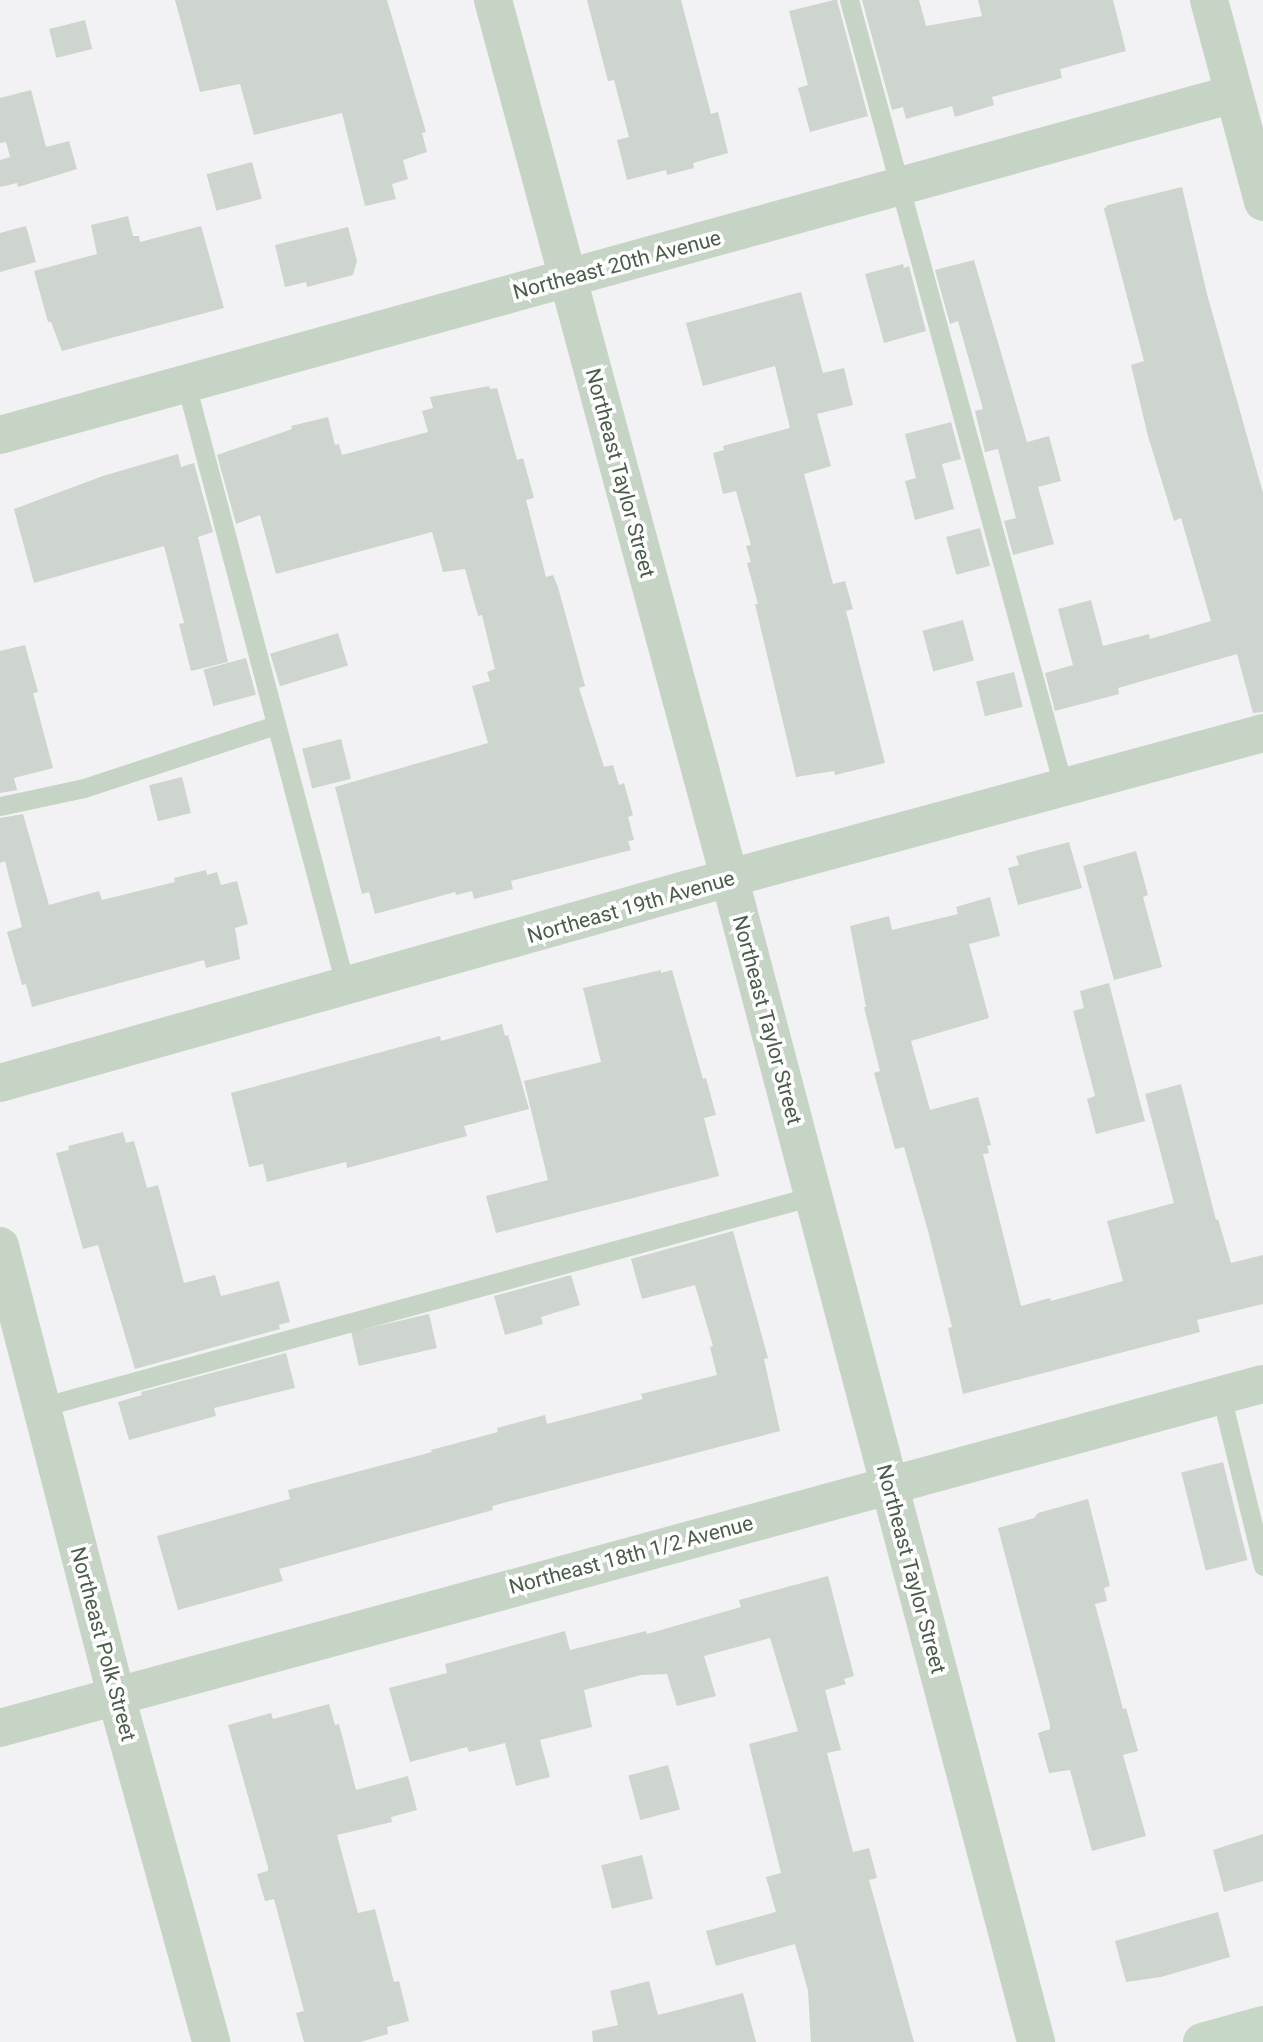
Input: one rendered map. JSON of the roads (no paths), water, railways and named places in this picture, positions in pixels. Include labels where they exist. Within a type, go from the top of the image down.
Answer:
[{"type":"street","name":"Northeast Taylor Street","points":[[494,0],[1037,2042]]},
{"type":"street","points":[[1209,0],[1263,202]]},
{"type":"street","name":"Northeast 20th Avenue","points":[[0,435],[1233,94]]},
{"type":"street","name":"Northeast 19th Avenue","points":[[0,1083],[1263,733]]},
{"type":"street","name":"Northeast Polk Street","points":[[0,1246],[116,1696],[211,2042]]},
{"type":"street","name":"Northeast 18th 1/2 Avenue","points":[[0,1728],[1263,1384]]},
{"type":"street","points":[[1202,2042],[1263,2025]]},
{"type":"lane","points":[[849,0],[1064,789]]},
{"type":"lane","points":[[186,384],[346,988]]},
{"type":"lane","points":[[0,806],[84,788],[276,725]]},
{"type":"lane","points":[[41,1407],[813,1196]]},
{"type":"lane","points":[[1221,1395],[1263,1566]]}]
